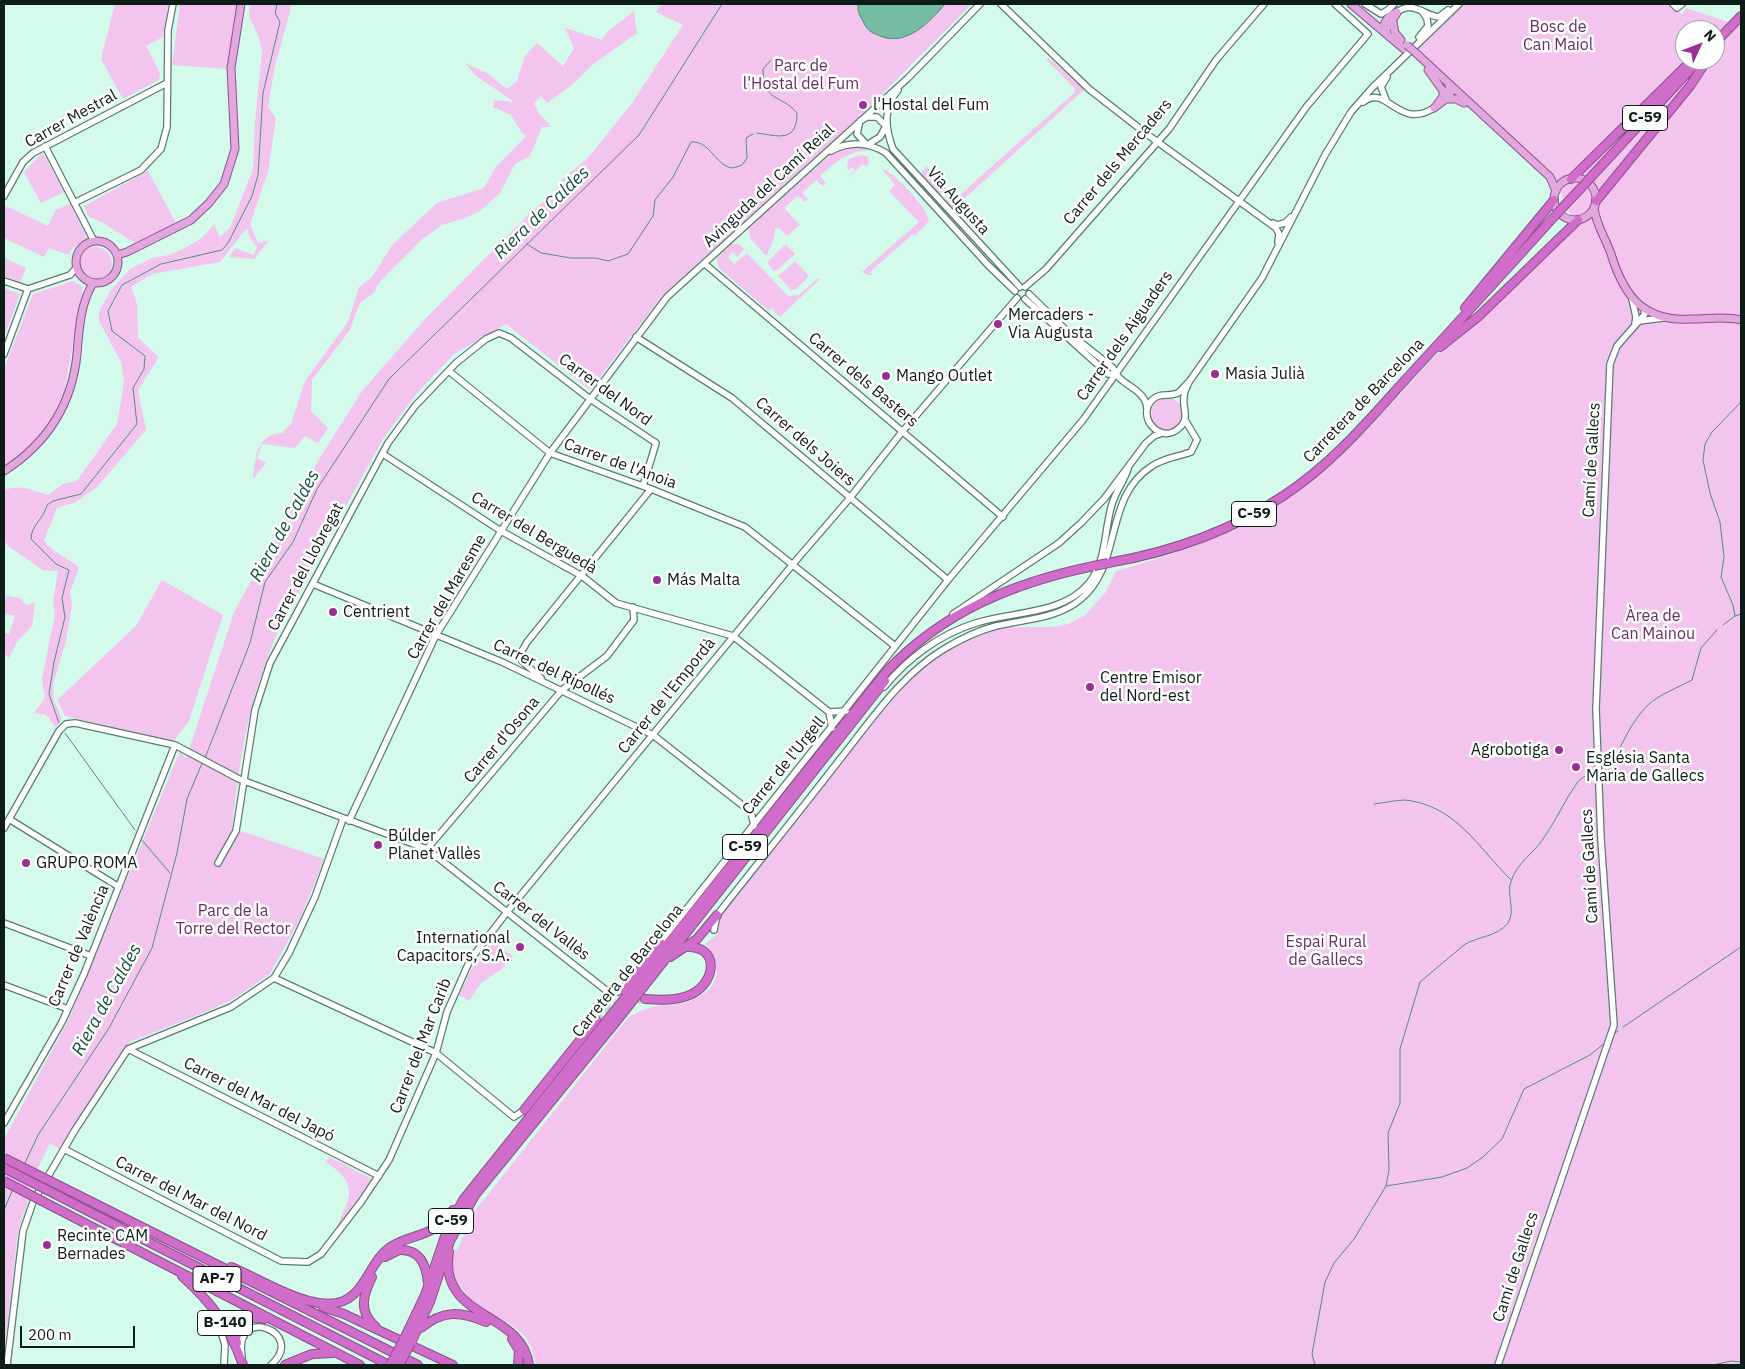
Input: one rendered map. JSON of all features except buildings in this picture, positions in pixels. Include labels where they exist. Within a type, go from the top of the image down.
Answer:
[{"type":"highway","points":[[1725,33],[1741,16]]},
{"type":"highway","points":[[1568,180],[1682,70]]},
{"type":"highway","name":"Carretera de Barcelona","points":[[399,1365],[439,1250],[463,1200],[876,683],[896,661],[929,632],[981,602],[1019,585],[1094,566],[1154,554],[1198,540],[1244,520],[1279,500],[1335,455],[1690,70]]},
{"type":"highway","points":[[1595,204],[1600,192],[1690,86],[1701,70]]},
{"type":"highway","points":[[1430,353],[1440,336],[1554,200]]},
{"type":"highway","points":[[1423,361],[1479,316],[1580,219]]},
{"type":"highway","name":"Carretera de Barcelona","points":[[389,1365],[418,1331],[454,1233],[475,1195],[902,661],[937,628]]},
{"type":"highway","points":[[658,968],[676,952],[702,935],[717,915]]},
{"type":"highway","points":[[614,1010],[633,978],[660,942]]},
{"type":"highway","points":[[645,999],[670,1000],[684,997],[706,983],[711,972],[709,959],[697,948],[686,947]]},
{"type":"highway","points":[[524,1110],[596,1020]]},
{"type":"highway","name":"AP-7","points":[[4,1158],[418,1365]]},
{"type":"highway","points":[[330,1307],[354,1295],[378,1260],[388,1249],[422,1236],[438,1226],[452,1212],[482,1170],[490,1164]]},
{"type":"highway","name":"AP-7","points":[[4,1168],[389,1365]]},
{"type":"highway","name":"B-140","points":[[4,1182],[169,1265],[360,1365]]},
{"type":"highway","points":[[454,1233],[448,1263],[455,1289],[475,1310],[501,1325],[517,1338],[526,1352],[529,1365]]},
{"type":"highway","points":[[190,1251],[239,1270],[285,1294],[330,1307],[453,1365]]},
{"type":"highway","points":[[388,1335],[369,1321],[363,1307],[368,1285],[381,1262],[396,1251],[412,1252],[420,1257],[425,1265],[428,1286]]},
{"type":"highway","name":"B-140","points":[[169,1265],[212,1304],[224,1322],[244,1365]]},
{"type":"highway","points":[[418,1331],[432,1320],[445,1314],[455,1313],[476,1318],[510,1336],[519,1350],[518,1365]]},
{"type":"highway","points":[[244,1365],[236,1334],[239,1326],[246,1320],[259,1318],[291,1330]]},
{"type":"highway","points":[[285,1365],[312,1354],[337,1354]]},
{"type":"main road","points":[[117,255],[127,252],[191,220],[210,203],[224,184],[235,149],[231,68],[241,4]]},
{"type":"main road","points":[[1351,4],[1382,27],[1448,83],[1464,103],[1506,141],[1533,162]]},
{"type":"main road","points":[[1356,4],[1372,17],[1388,35],[1404,45]]},
{"type":"main road","points":[[1382,27],[1397,12]]},
{"type":"main road","points":[[1372,17],[1390,20]]},
{"type":"main road","points":[[1390,20],[1395,33],[1404,45]]},
{"type":"main road","points":[[1415,55],[1428,70],[1443,91],[1445,97]]},
{"type":"main road","points":[[1428,70],[1550,177],[1556,191]]},
{"type":"main road","points":[[1434,108],[1454,91]]},
{"type":"main road","points":[[1445,97],[1464,103]]},
{"type":"main road","points":[[1550,177],[1582,180],[1588,183],[1594,191],[1595,204],[1602,231],[1619,278],[1632,299],[1644,310],[1663,318],[1741,320]]},
{"type":"main road","points":[[1568,180],[1556,191],[1554,200],[1556,208],[1562,215],[1595,222],[1602,231]]},
{"type":"main road","points":[[1580,219],[1589,214],[1595,204]]},
{"type":"main road","points":[[4,471],[38,444],[63,408],[72,384],[87,293],[93,284],[110,280],[118,266],[117,255],[108,244],[94,241],[83,246],[78,252],[76,268],[79,275],[93,284]]},
{"type":"street","points":[[74,203],[141,170],[162,149],[167,127],[168,30],[173,4]]},
{"type":"street","name":"Avinguda del Camí Reial","points":[[590,399],[666,297],[705,264],[908,78],[980,4]]},
{"type":"street","points":[[1001,4],[1090,89],[1156,140],[1267,220],[1276,228],[1279,234],[1278,247]]},
{"type":"street","name":"Carrer dels Mercaders","points":[[1020,288],[1046,269],[1156,140],[1169,129],[1216,60],[1264,4]]},
{"type":"street","name":"Carrer dels Aiguaders","points":[[895,646],[1083,420],[1238,200],[1307,106],[1368,34],[1335,4]]},
{"type":"street","points":[[1365,4],[1380,14],[1394,4]]},
{"type":"street","points":[[1397,12],[1408,7],[1439,16],[1455,4]]},
{"type":"street","points":[[1356,106],[1459,4]]},
{"type":"street","points":[[1387,102],[1382,92],[1383,82],[1452,15],[1459,4]]},
{"type":"street","points":[[1020,288],[1027,297],[1113,368],[1115,374],[1138,392],[1148,396],[1158,396],[1178,392],[1189,382],[1256,287],[1325,155],[1364,91],[1426,31],[1428,23],[1422,11]]},
{"type":"street","points":[[886,126],[877,117],[860,120],[857,134],[867,146],[880,137],[886,126],[890,103],[908,78]]},
{"type":"street","name":"Carrer Mestral","points":[[4,196],[23,162],[46,146],[167,83]]},
{"type":"street","points":[[1325,155],[1362,104],[1370,96],[1376,96],[1398,111],[1409,114],[1423,114],[1434,108]]},
{"type":"street","name":"Via Augusta","points":[[886,126],[894,149],[899,157],[1020,288]]},
{"type":"street","name":"Via Augusta","points":[[820,157],[845,145],[857,143],[879,148],[886,153],[988,264],[1020,288]]},
{"type":"street","points":[[46,146],[94,241]]},
{"type":"street","points":[[1267,220],[1277,225],[1285,223],[1296,212]]},
{"type":"street","name":"Carrer dels Basters","points":[[705,264],[1003,517]]},
{"type":"street","points":[[4,281],[28,289],[70,275],[76,268]]},
{"type":"street","points":[[849,499],[902,432],[1017,298],[1020,288]]},
{"type":"street","points":[[4,354],[28,289]]},
{"type":"street","points":[[1017,298],[1027,297]]},
{"type":"street","points":[[1632,299],[1637,321],[1663,318]]},
{"type":"street","name":"Camí de Gallecs","points":[[1498,1365],[1580,1120],[1614,1025],[1601,839],[1596,709],[1610,364],[1617,346],[1645,314],[1644,310]]},
{"type":"street","name":"Carrer del Llobregat","points":[[218,863],[236,831],[255,710],[270,663],[312,584],[383,454],[416,406],[456,364],[486,339],[503,333]]},
{"type":"street","name":"Carrer del Nord","points":[[503,333],[590,399],[656,443],[644,486]]},
{"type":"street","name":"Carrer dels Joiers","points":[[636,337],[732,398],[849,499],[948,580]]},
{"type":"street","name":"Carrer de l'Anoia","points":[[450,372],[550,453],[644,486],[745,527],[793,564]]},
{"type":"street","points":[[714,930],[717,915],[904,680],[944,648],[994,626],[1060,614],[1082,598],[1096,582],[1104,569],[1120,504],[1129,486],[1138,476],[1161,461],[1191,452],[1197,440],[1185,420],[1184,394],[1189,382]]},
{"type":"street","points":[[1138,392],[1146,404],[1150,425],[1146,443]]},
{"type":"street","points":[[1170,394],[1178,398],[1184,406]]},
{"type":"street","points":[[1147,412],[1150,402],[1158,396]]},
{"type":"street","name":"Carrer del Maresme","points":[[274,978],[289,953],[315,898],[346,820],[436,635],[550,453],[590,399]]},
{"type":"street","points":[[1177,430],[1185,420]]},
{"type":"street","points":[[1150,425],[1162,433]]},
{"type":"street","points":[[929,632],[1059,543],[1104,499],[1146,443],[1154,436],[1177,430],[1191,431]]},
{"type":"street","name":"Carrer del Berguedà","points":[[383,454],[501,531],[582,576],[616,602],[733,636],[829,712]]},
{"type":"street","points":[[866,707],[912,658],[953,632],[993,618],[1057,605],[1079,593],[1098,569],[1112,504],[1128,469]]},
{"type":"street","points":[[546,683],[522,661],[522,651],[651,489]]},
{"type":"street","name":"Carrer de l'Empordà","points":[[507,912],[733,636],[849,499]]},
{"type":"street","points":[[793,564],[895,646]]},
{"type":"street","name":"Carrer del Ripollés","points":[[312,584],[502,662],[653,735],[751,812],[754,826]]},
{"type":"street","name":"Carrer d'Osona","points":[[427,849],[562,690],[607,656],[634,620],[633,606]]},
{"type":"street","name":"Carrer de l'Urgell","points":[[604,988],[614,992],[622,989],[846,711],[895,646]]},
{"type":"street","points":[[832,728],[829,712],[846,711]]},
{"type":"street","name":"Carrer del Vallès","points":[[9,819],[59,731],[66,724],[75,723],[175,745],[243,780],[427,849],[604,988]]},
{"type":"street","name":"Carrer de València","points":[[4,1123],[68,1009],[175,745]]},
{"type":"street","points":[[4,828],[9,819],[119,887]]},
{"type":"street","name":"Carrer del Mar Carib","points":[[308,1262],[321,1254],[330,1244],[378,1176],[410,1116],[436,1053],[447,1012],[470,960],[507,912]]},
{"type":"street","points":[[4,923],[91,956]]},
{"type":"street","points":[[8,1365],[23,1231],[33,1202],[64,1149],[128,1049],[231,1007],[274,978],[436,1053],[514,1117],[524,1110]]},
{"type":"street","points":[[4,985],[68,1009]]},
{"type":"street","name":"Carrer del Mar del Japó","points":[[128,1049],[378,1176]]},
{"type":"street","name":"Carrer del Mar del Nord","points":[[64,1149],[281,1261],[308,1262]]},
{"type":"street","points":[[195,1288],[210,1305],[219,1324],[226,1345],[224,1365]]},
{"type":"street","points":[[242,1356],[241,1343],[245,1334],[254,1328],[266,1327],[277,1335],[281,1345],[279,1356],[271,1365]]},
{"type":"green space","points":[[115,4],[168,4],[163,37],[146,46],[160,73],[159,80],[123,99],[101,59]]},
{"type":"green space","points":[[180,4],[237,4],[229,69],[172,65]]},
{"type":"green space","points":[[250,4],[292,4],[275,66],[268,107],[276,118],[268,172],[250,224],[258,243],[269,240],[254,259],[229,257],[235,248],[254,255],[257,247],[250,238],[247,228],[220,262],[152,274],[131,287],[137,304],[138,338],[159,357],[138,390],[146,430],[96,488],[76,502],[57,508],[44,540],[52,549],[79,568],[70,592],[72,606],[66,641],[53,684],[54,701],[62,718],[56,728],[46,715],[34,713],[45,698],[42,679],[55,614],[53,602],[58,571],[43,570],[8,546],[4,540],[4,491],[20,488],[48,495],[63,484],[77,481],[117,424],[124,382],[121,362],[99,321],[99,311],[111,290],[130,269],[152,258],[169,255],[185,248],[202,238],[214,224],[220,237],[230,228],[253,169],[255,122],[262,51],[259,38],[249,16]]},
{"type":"green space","points":[[662,4],[972,4],[859,117],[663,295],[590,390],[506,324],[454,354],[417,393],[383,439],[285,617],[273,643],[255,694],[243,746],[232,828],[324,859],[301,917],[270,974],[232,1000],[130,1042],[60,1150],[50,1143],[24,1197],[28,1200],[18,1231],[4,1354],[4,1139],[68,1021],[180,751],[186,759],[234,612],[321,456],[362,391],[426,318],[531,212],[554,193],[560,181],[588,158],[632,103],[683,25],[656,12]]},
{"type":"green space","name":"Espai Rural de Gallecs","points":[[1464,4],[1671,4],[1682,14],[1686,8],[1723,20],[1675,20],[1675,70],[1725,70],[1725,21],[1741,26],[1741,1365],[536,1365],[532,1348],[524,1336],[514,1327],[480,1307],[470,1299],[462,1288],[459,1288],[453,1268],[453,1259],[455,1249],[457,1250],[474,1212],[628,1018],[652,1007],[687,1002],[700,996],[711,987],[715,981],[716,963],[713,954],[705,944],[718,934],[718,917],[907,680],[948,649],[998,627],[1053,627],[1068,624],[1085,615],[1105,593],[1116,571],[1185,549],[1229,531],[1292,495],[1330,465],[1349,447],[1455,336],[1575,224],[1550,171],[1441,73],[1418,49]]},
{"type":"green space","points":[[634,11],[637,33],[592,65],[572,85],[547,103],[541,96],[534,103],[540,115],[552,127],[542,127],[530,156],[515,164],[500,193],[480,211],[442,225],[420,241],[378,284],[374,293],[360,303],[350,330],[312,380],[311,411],[328,428],[318,443],[305,436],[295,448],[262,444],[257,458],[266,463],[253,479],[258,449],[262,443],[267,438],[273,434],[282,433],[291,424],[305,381],[348,322],[359,287],[372,277],[392,245],[437,203],[484,188],[495,168],[526,136],[522,133],[511,115],[493,107],[494,100],[514,102],[475,75],[465,63],[487,73],[507,89],[517,81],[525,56],[537,43],[563,66],[574,48],[565,28],[602,40],[606,33]]},
{"type":"green space","points":[[1049,58],[1085,89],[952,210],[944,202],[951,195],[961,194],[1074,93],[1075,89],[1046,59]]},
{"type":"green space","points":[[852,147],[871,150],[854,153],[842,158],[820,176],[826,183],[823,186],[816,180],[802,193],[808,199],[805,202],[798,196],[784,208],[800,225],[787,236],[779,228],[775,229],[774,238],[767,255],[765,255],[751,239],[748,228],[827,158],[839,150]]},
{"type":"green space","points":[[41,154],[45,156],[64,192],[41,203],[24,172]]},
{"type":"green space","points":[[861,155],[868,157],[869,164],[866,167],[863,164],[848,178],[855,170],[852,167],[849,170],[847,168],[848,159]]},
{"type":"green space","points":[[926,166],[947,189],[941,194],[937,194],[921,175]]},
{"type":"green space","points":[[882,169],[894,176],[910,191],[923,208],[929,221],[915,236],[913,234],[870,272],[872,275],[868,275],[862,272],[919,222],[889,191],[895,185]]},
{"type":"green space","points":[[148,171],[176,223],[135,243],[88,216],[84,206]]},
{"type":"green space","points":[[70,204],[87,237],[71,250],[69,255],[49,248],[44,257],[4,238],[4,210],[6,206],[48,226],[56,210]]},
{"type":"green space","points":[[731,244],[739,244],[744,249],[737,257],[733,252],[728,257],[734,264],[747,253],[788,296],[799,295],[817,279],[821,278],[780,317],[771,308],[769,311],[718,267],[717,258]]},
{"type":"green space","points":[[786,244],[795,254],[776,271],[773,271],[767,262]]},
{"type":"green space","points":[[95,247],[107,252],[112,264],[107,276],[95,281],[83,276],[78,264],[83,252]]},
{"type":"green space","points":[[4,258],[26,268],[20,282],[4,276]]},
{"type":"green space","points":[[795,261],[809,276],[796,289],[791,290],[778,276]]},
{"type":"green space","points":[[73,281],[83,287],[64,393],[51,420],[33,443],[4,466],[4,369],[33,294]]},
{"type":"green space","points":[[4,288],[20,294],[4,337]]},
{"type":"green space","points":[[1167,398],[1173,399],[1178,403],[1182,408],[1182,420],[1178,425],[1173,429],[1167,430],[1161,429],[1156,425],[1152,420],[1151,414],[1152,408],[1156,403],[1161,399]]},
{"type":"green space","points":[[162,580],[223,615],[189,721],[173,742],[65,716],[57,700],[136,626]]},
{"type":"green space","points":[[6,596],[20,598],[26,605],[35,603],[32,626],[17,642],[9,658],[4,653],[4,633],[9,634],[15,616],[4,613]]},
{"type":"green space","points":[[491,940],[513,956],[502,969],[481,983],[469,1001],[459,995],[472,968]]},
{"type":"green space","points":[[329,1157],[372,1179],[368,1188],[334,1234],[349,1194],[345,1179],[326,1162]]},
{"type":"shaded area","points":[[858,4],[945,4],[917,31],[899,38],[890,39],[875,34],[868,29],[858,10]]},
{"type":"waterway","points":[[59,723],[49,694],[54,662],[65,617],[62,598],[69,570],[56,564],[31,539],[33,530],[47,505],[53,501],[81,494],[137,424],[133,388],[144,369],[145,356],[112,331],[108,311],[122,285],[161,264],[222,250],[228,243],[252,196],[258,175],[263,93],[280,22],[275,13],[277,4]]},
{"type":"waterway","name":"Riera de Caldes","points":[[205,758],[250,643],[265,582],[293,542],[317,489],[389,379],[639,135],[722,4]]},
{"type":"waterway","points":[[757,133],[785,135],[794,129],[796,123],[797,113],[785,102],[769,93],[766,87],[763,69],[771,60]]},
{"type":"waterway","points":[[527,244],[541,253],[571,258],[595,258],[608,261],[628,254],[653,216],[655,200],[673,177],[691,142],[703,145],[727,167],[733,168],[742,165],[747,158],[746,138],[753,134]]},
{"type":"waterway","points":[[1723,625],[1735,616],[1733,605],[1721,577],[1724,557],[1720,522],[1710,493],[1703,460],[1705,444],[1712,432],[1741,402]]},
{"type":"waterway","points":[[1735,616],[1741,614]]},
{"type":"waterway","points":[[1602,771],[1608,771],[1631,728],[1648,705],[1663,694],[1692,680],[1701,648],[1717,630]]},
{"type":"waterway","points":[[65,733],[135,830]]},
{"type":"waterway","name":"Riera de Caldes","points":[[24,1165],[38,1135],[109,1028],[152,948],[177,853],[187,799],[203,761]]},
{"type":"waterway","points":[[1315,1365],[1312,1354],[1325,1282],[1334,1263],[1354,1239],[1386,1186],[1389,1170],[1388,1133],[1400,1103],[1400,1049],[1420,982],[1464,945],[1504,928],[1508,923],[1511,913],[1510,886],[1514,875],[1543,839],[1577,783],[1583,777],[1597,773]]},
{"type":"waterway","points":[[1374,804],[1405,800],[1438,810],[1464,829],[1510,879]]},
{"type":"waterway","points":[[141,839],[170,873]]},
{"type":"waterway","points":[[1623,1027],[1741,947]]},
{"type":"waterway","points":[[1386,1186],[1442,1177],[1467,1168],[1483,1157],[1502,1139],[1524,1089],[1590,1055],[1606,1042]]},
{"type":"waterway","name":"Riera de Caldes","points":[[4,1210],[13,1189]]},
{"type":"waterway","points":[[1713,1365],[1731,1361],[1741,1362]]},
{"type":"tunnel","points":[[596,1020],[607,1010],[618,1004],[630,1000],[645,999]]},
{"type":"place","name":"l'Hostal del Fum","points":[[863,105]]},
{"type":"place","name":"Mercaders - Via Augusta","points":[[998,324]]},
{"type":"place","name":"Masia Julià","points":[[1215,374]]},
{"type":"place","name":"Mango Outlet","points":[[886,376]]},
{"type":"place","name":"Más Malta","points":[[657,580]]},
{"type":"place","name":"Centrient","points":[[333,612]]},
{"type":"place","name":"Centre Emisor del Nord-est","points":[[1090,687]]},
{"type":"place","name":"Agrobotiga","points":[[1559,750]]},
{"type":"place","name":"Església Santa Maria de Gallecs","points":[[1576,767]]},
{"type":"place","name":"Búlder Planet Vallès","points":[[378,845]]},
{"type":"place","name":"GRUPO ROMA","points":[[26,863]]},
{"type":"place","name":"International Capacitors, S.A.","points":[[520,947]]},
{"type":"place","name":"Recinte CAM Bernades","points":[[47,1245]]},
{"type":"park label","name":"Bosc de Can Maiol","points":[[1558,36]]},
{"type":"park label","name":"Parc de l'Hostal del Fum","points":[[801,75]]},
{"type":"park label","name":"Àrea de Can Mainou","points":[[1653,625]]},
{"type":"park label","name":"Parc de la Torre del Rector","points":[[233,920]]}]
